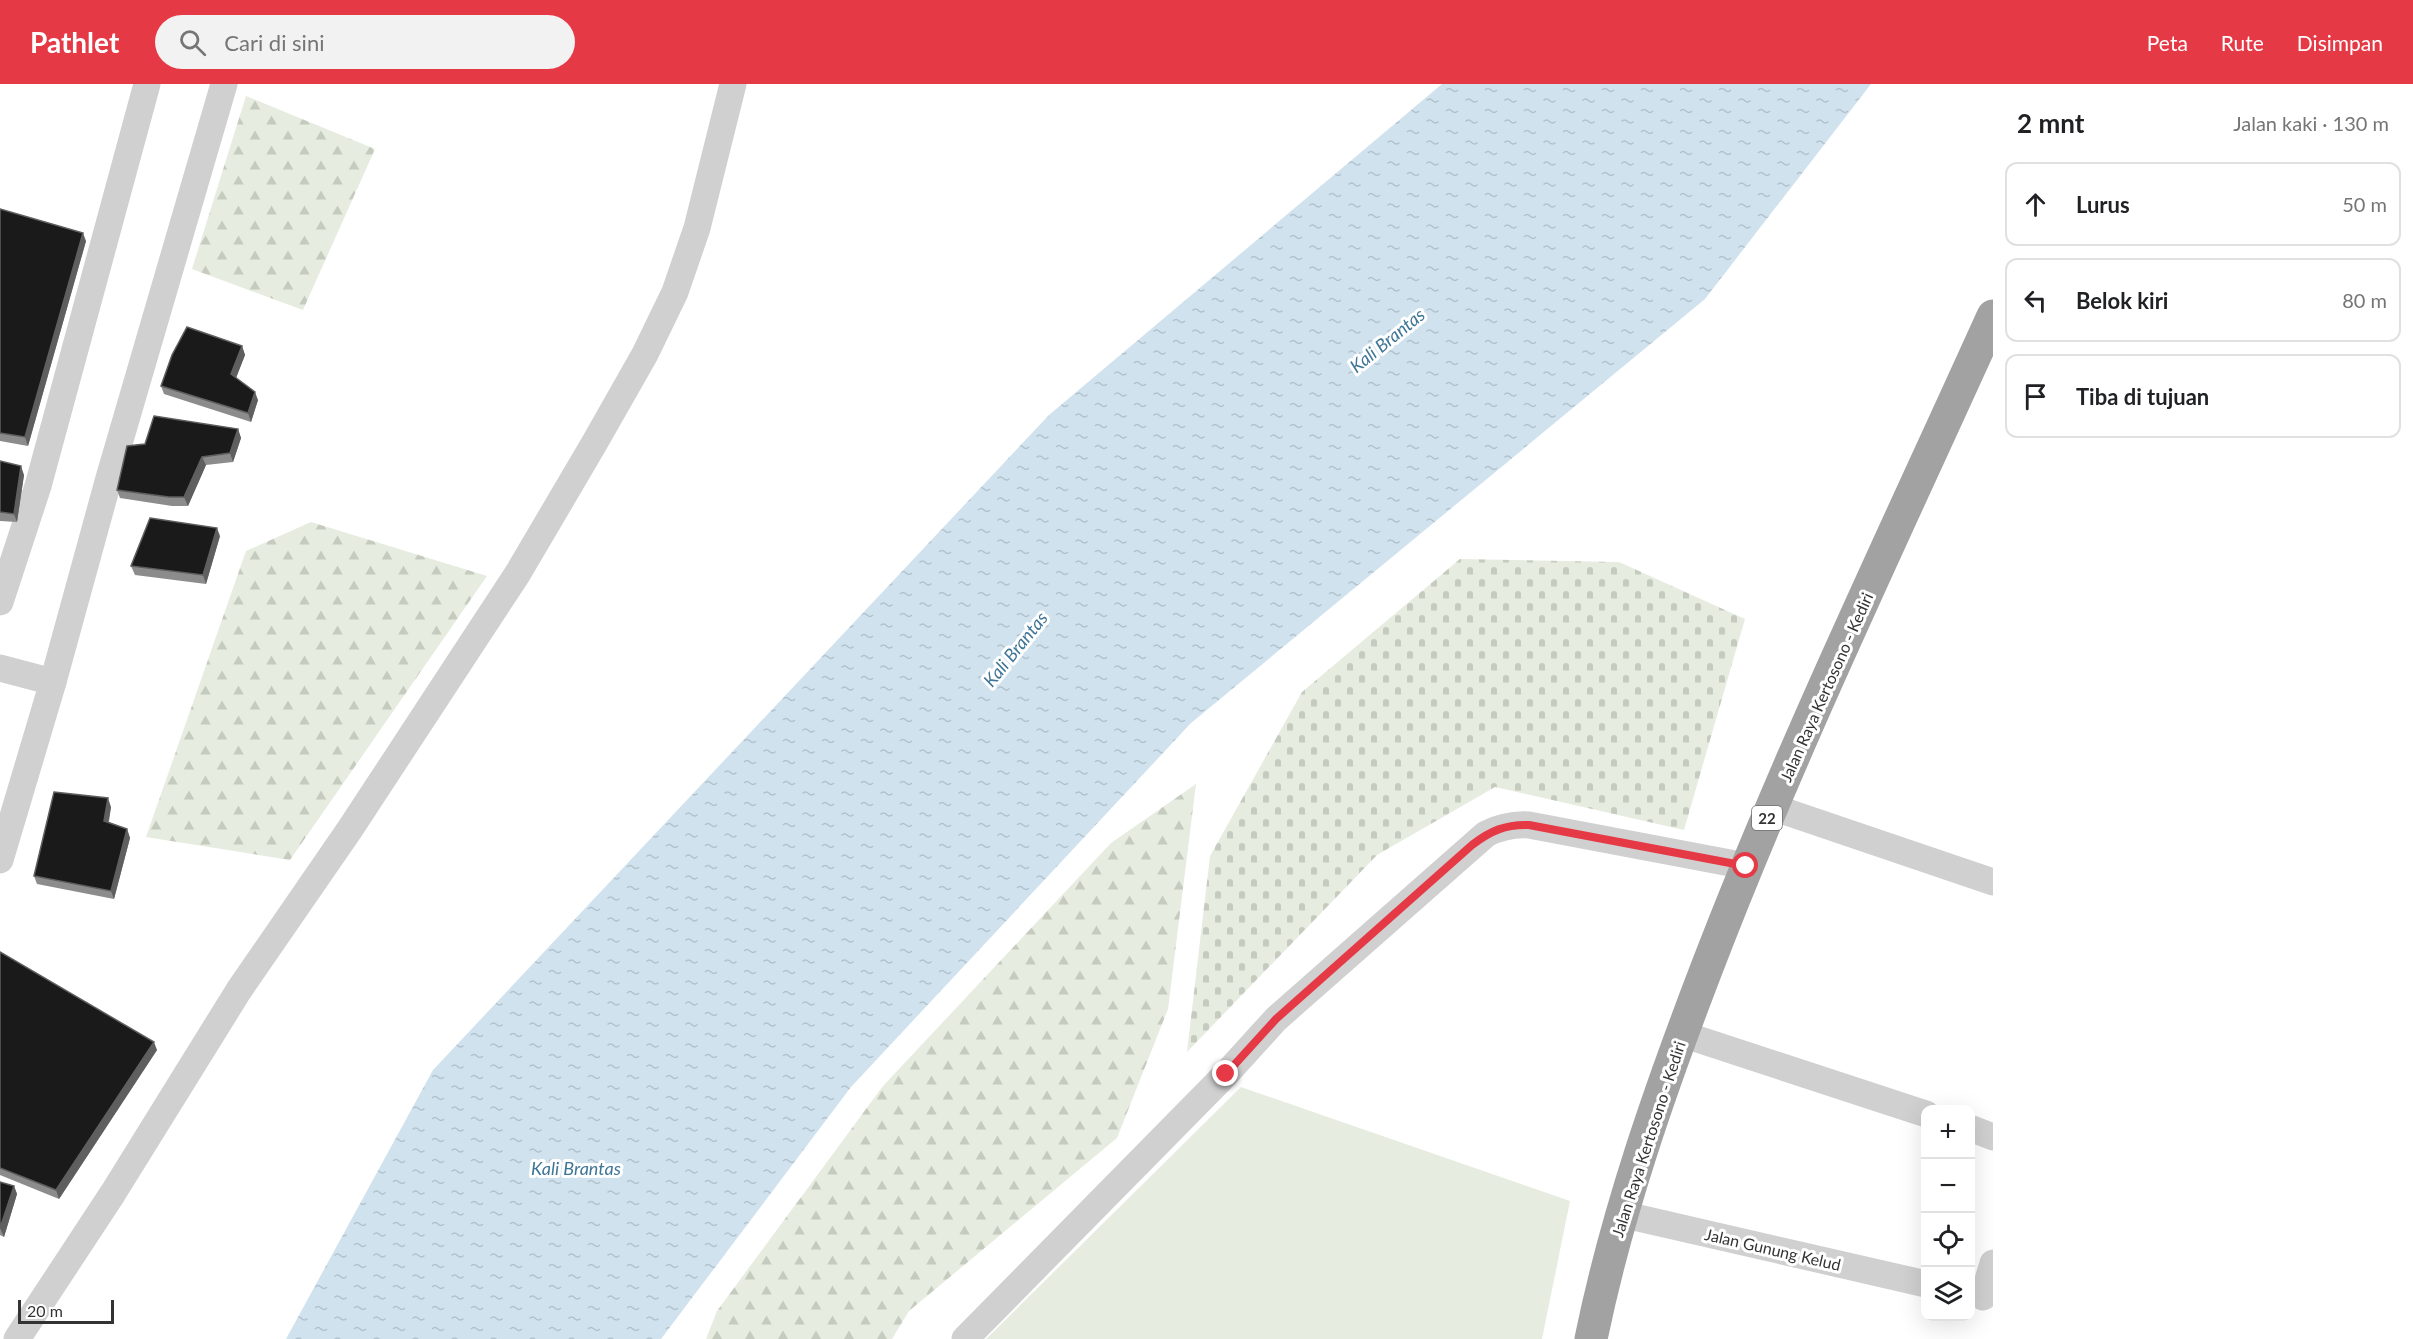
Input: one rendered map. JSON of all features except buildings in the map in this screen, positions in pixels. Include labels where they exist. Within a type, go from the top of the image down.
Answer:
[{"type":"highway","name":"Jalan Raya Kertosono - Kediri","points":[[1591,1339],[1621,1215],[1682,1034],[1746,866],[1993,316]]},
{"type":"street","points":[[0,602],[41,475],[147,84]]},
{"type":"street","points":[[0,860],[224,84]]},
{"type":"street","points":[[17,1339],[113,1193],[239,990],[350,829],[518,573],[612,413],[645,354],[675,292],[697,228],[733,84]]},
{"type":"street","points":[[0,668],[53,682]]},
{"type":"street","points":[[1772,807],[1993,882]]},
{"type":"street","points":[[965,1339],[1226,1074],[1276,1019],[1486,834],[1517,824],[1529,825],[1746,866]]},
{"type":"street","points":[[1682,1034],[1921,1112]]},
{"type":"street","points":[[1975,1130],[1993,1137]]},
{"type":"street","name":"Jalan Gunung Kelud","points":[[1621,1215],[1921,1283]]},
{"type":"street","points":[[1982,1297],[1993,1263]]},
{"type":"green space","points":[[246,96],[375,149],[303,310],[192,269]]},
{"type":"green space","points":[[311,522],[487,576],[290,860],[146,837],[246,551]]},
{"type":"green space","points":[[1460,559],[1619,562],[1745,619],[1684,830],[1495,787],[1377,855],[1187,1052],[1210,856],[1302,692]]},
{"type":"green space","points":[[1196,784],[1168,1009],[1117,1138],[909,1311],[892,1339],[706,1339],[717,1311],[883,1086],[1111,843]]},
{"type":"green space","points":[[1241,1087],[1570,1201],[1542,1339],[986,1339]]},
{"type":"water","name":"Kali Brantas","points":[[1442,84],[1871,84],[1705,299],[1191,723],[851,1087],[661,1339],[286,1339],[433,1070],[1049,415]]},
{"type":"route","points":[[1226,1074],[1276,1019],[1472,845],[1497,829],[1517,824],[1529,825],[1746,866]]}]
